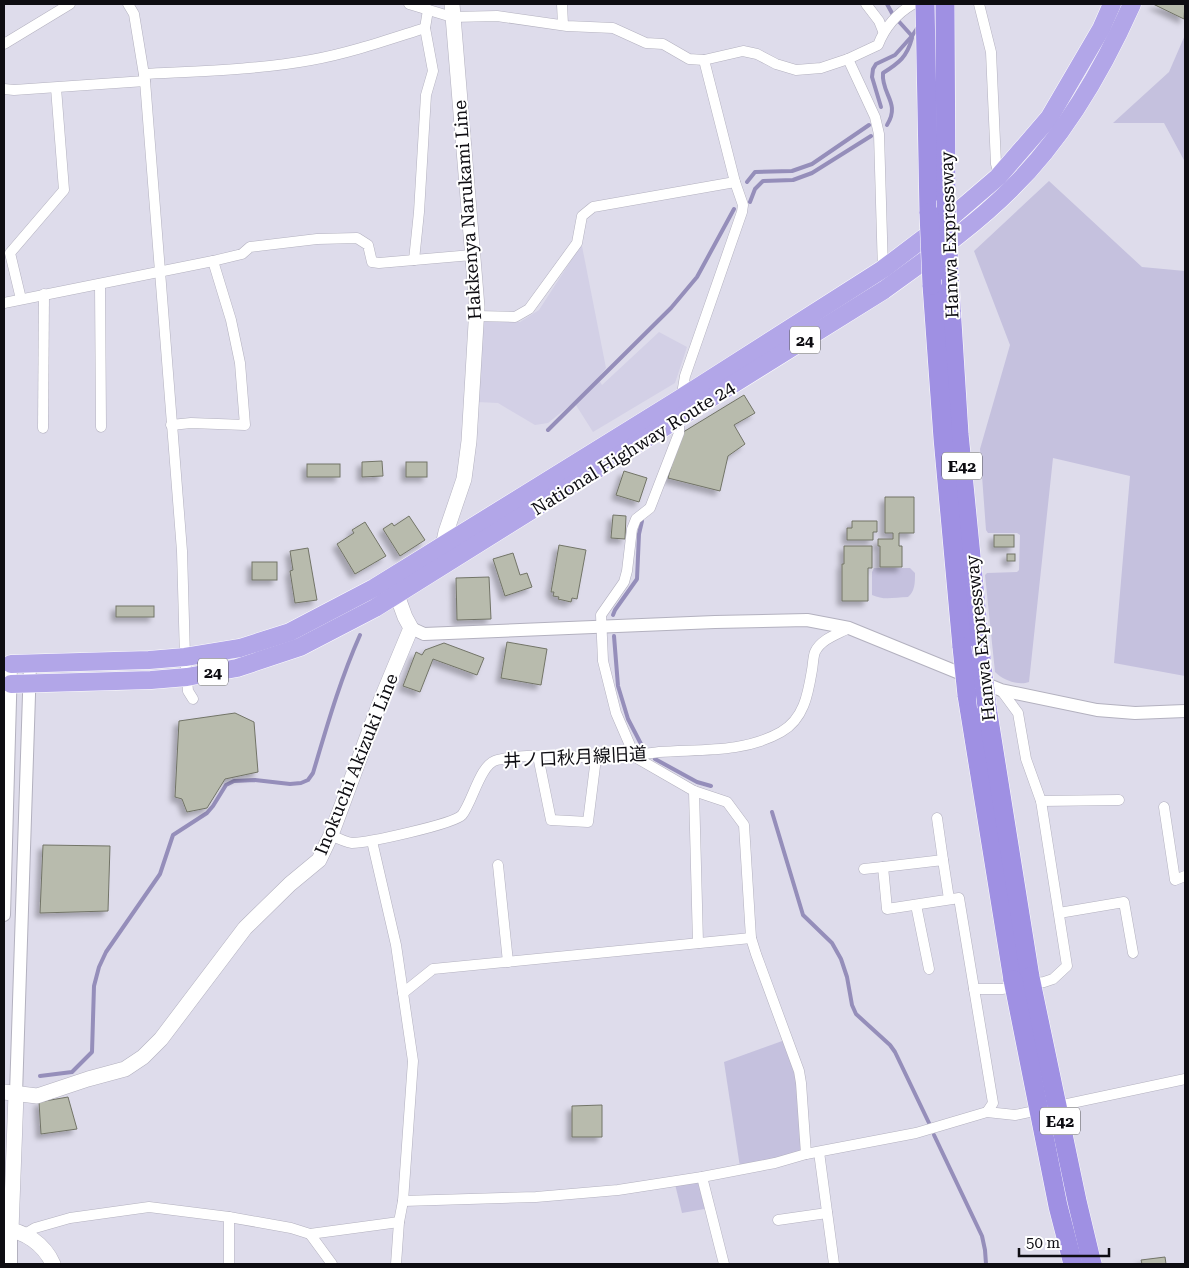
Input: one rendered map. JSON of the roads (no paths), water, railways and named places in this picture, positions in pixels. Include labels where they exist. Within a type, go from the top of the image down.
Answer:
[{"type":"highway","name":"Hanwa Expressway","points":[[925,4],[932,285],[943,438],[967,695],[1021,978],[1056,1197],[1073,1264]]},
{"type":"highway","name":"Hanwa Expressway","points":[[945,4],[946,200],[949,274],[959,434],[981,658],[1021,978],[1092,1264]]},
{"type":"highway","name":"National Highway Route 24","points":[[7,684],[151,680],[187,677],[237,668],[300,647],[398,594],[447,554],[681,398],[883,269],[949,219],[998,177],[1049,118],[1101,29],[1112,4]]},
{"type":"highway","name":"National Highway Route 24","points":[[8,664],[149,660],[185,657],[240,648],[290,632],[329,613],[390,578],[447,554],[678,420],[884,290],[962,232],[1013,188],[1061,133],[1117,38],[1132,4]]},
{"type":"main road","name":"Hakkenya Narukami Line","points":[[447,554],[451,515],[464,479],[469,441],[476,316],[452,10]]},
{"type":"main road","points":[[390,578],[411,628]]},
{"type":"main road","name":"Inokuchi Akizuki Line","points":[[10,1093],[37,1096],[125,1069],[143,1057],[160,1039],[245,928],[290,884],[319,860],[331,836],[381,700],[411,628]]},
{"type":"main road","points":[[10,1093],[13,1231],[42,1247],[53,1264]]},
{"type":"street","points":[[4,44],[70,4]]},
{"type":"street","points":[[128,4],[134,14],[145,77],[182,551],[185,657],[188,691],[193,700]]},
{"type":"street","points":[[410,4],[428,10],[452,10],[563,25],[613,28],[646,43],[664,44],[689,59],[704,60],[743,51],[757,54],[776,64],[796,70],[820,68],[848,59],[878,45],[886,27],[909,6]]},
{"type":"street","points":[[562,4],[563,25]]},
{"type":"street","points":[[866,4],[886,27]]},
{"type":"street","points":[[979,4],[991,52],[998,177],[1013,188]]},
{"type":"street","points":[[414,260],[419,212],[426,95],[433,71],[425,28],[428,10]]},
{"type":"street","points":[[4,89],[56,88],[145,77],[238,70],[312,60],[425,28]]},
{"type":"street","points":[[848,59],[875,117],[879,134],[884,290]]},
{"type":"street","points":[[704,60],[735,182],[743,205],[742,212],[685,376],[678,420],[679,433],[650,508],[636,519],[632,529],[624,582],[601,615],[603,661],[608,688],[616,713],[635,757],[694,791],[727,802],[744,825],[751,938],[799,1071],[806,1154]]},
{"type":"street","points":[[21,299],[10,253],[64,190],[56,88]]},
{"type":"street","points":[[476,316],[515,317],[529,309],[578,243],[582,216],[593,207],[735,182]]},
{"type":"street","points":[[4,303],[213,261],[242,254],[250,247],[318,239],[357,238],[368,245],[372,262],[379,263],[472,255]]},
{"type":"street","points":[[171,425],[245,425],[240,363],[232,320],[213,261]]},
{"type":"street","points":[[100,284],[101,427]]},
{"type":"street","points":[[43,428],[44,294]]},
{"type":"street","points":[[411,628],[424,634],[807,620],[849,628],[1001,690],[1097,710],[1135,714],[1185,711]]},
{"type":"street","name":"井ノ口秋月線旧道","points":[[331,836],[351,843],[372,841],[448,822],[460,817],[474,794],[486,766],[496,760],[538,756],[635,757],[656,752],[742,747],[764,740],[782,732],[792,724],[805,706],[815,652],[824,641],[849,628]]},
{"type":"street","points":[[4,915],[8,664]]},
{"type":"street","points":[[10,1093],[30,664]]},
{"type":"street","points":[[974,989],[1002,989],[1054,980],[1067,966],[1041,801],[1026,759],[1018,713],[1001,690]]},
{"type":"street","points":[[538,756],[550,820],[588,822],[596,758]]},
{"type":"street","points":[[694,791],[698,943]]},
{"type":"street","points":[[1041,801],[1119,800]]},
{"type":"street","points":[[1164,807],[1175,880],[1185,876]]},
{"type":"street","points":[[937,818],[949,899]]},
{"type":"street","points":[[372,841],[396,944],[413,1061],[403,1201],[399,1222],[396,1264]]},
{"type":"street","points":[[864,869],[943,860]]},
{"type":"street","points":[[498,865],[508,962]]},
{"type":"street","points":[[883,867],[887,910],[959,898],[993,1103],[987,1112]]},
{"type":"street","points":[[1059,913],[1124,902],[1133,953]]},
{"type":"street","points":[[916,905],[929,969]]},
{"type":"street","points":[[403,993],[433,969],[751,938]]},
{"type":"street","points":[[403,1201],[536,1197],[618,1190],[702,1177],[775,1163],[806,1154],[916,1133],[987,1112],[1015,1115],[1185,1079]]},
{"type":"street","points":[[819,1152],[834,1264]]},
{"type":"street","points":[[702,1177],[724,1264]]},
{"type":"street","points":[[11,1264],[13,1231],[34,1228],[70,1218],[149,1207],[229,1216],[291,1228],[310,1234],[399,1222]]},
{"type":"street","points":[[778,1220],[827,1213]]},
{"type":"street","points":[[229,1216],[229,1264]]},
{"type":"street","points":[[310,1234],[332,1264]]},
{"type":"waterway","points":[[887,4],[893,15],[912,36]]},
{"type":"waterway","points":[[881,107],[872,77],[873,69],[876,64],[895,55],[918,27]]},
{"type":"waterway","points":[[887,125],[892,111],[883,80],[883,73],[902,59],[908,50],[912,38]]},
{"type":"waterway","points":[[747,182],[755,172],[792,171],[812,164],[869,125]]},
{"type":"waterway","points":[[750,202],[755,189],[763,181],[793,180],[812,173],[871,136]]},
{"type":"waterway","points":[[548,430],[671,308],[697,277],[734,209]]},
{"type":"waterway","points":[[613,615],[637,579],[639,534],[642,521]]},
{"type":"waterway","points":[[40,1076],[72,1072],[92,1052],[94,986],[99,967],[106,952],[160,874],[173,835],[207,813],[226,785],[234,781],[255,780],[290,784],[308,780],[313,773],[340,686],[360,635]]},
{"type":"waterway","points":[[614,636],[618,686],[628,719],[641,744]]},
{"type":"waterway","points":[[655,759],[697,782],[711,786]]},
{"type":"waterway","points":[[772,812],[803,915],[832,943],[841,959],[856,1014],[890,1045],[895,1052],[929,1123]]},
{"type":"waterway","points":[[934,1135],[982,1236],[986,1264]]}]
